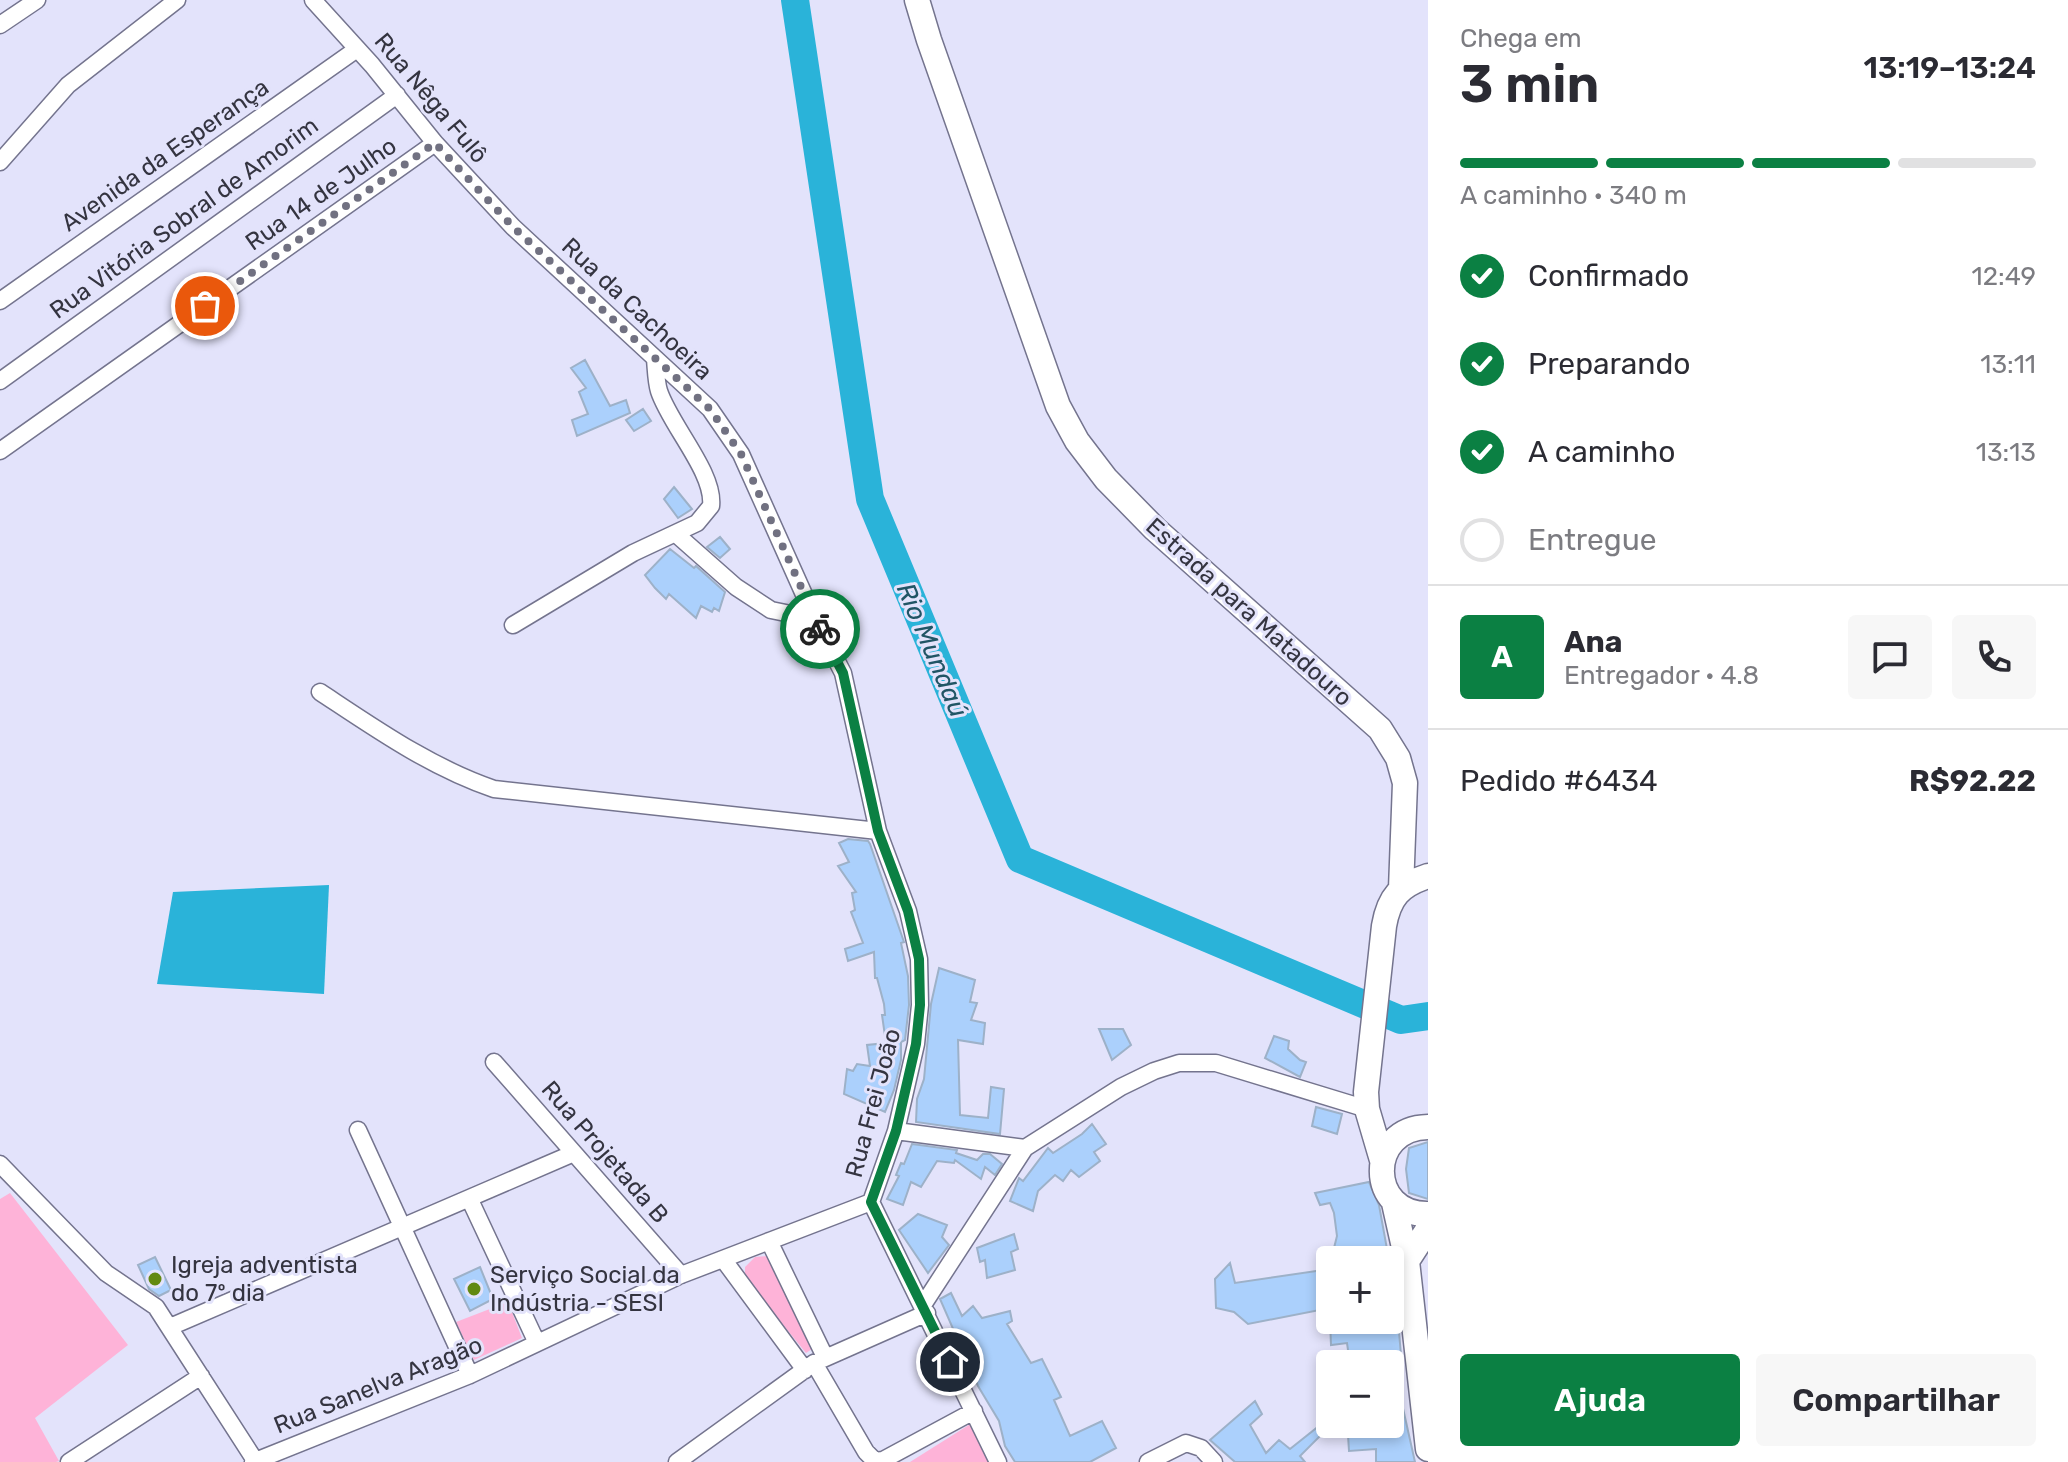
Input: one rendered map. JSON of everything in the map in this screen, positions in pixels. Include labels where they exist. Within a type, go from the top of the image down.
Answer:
[{"type":"street","points":[[1,27],[37,0]]},
{"type":"street","points":[[0,162],[68,85],[177,0]]},
{"type":"street","name":"Rua Nêga Fulô","points":[[313,0],[435,143],[513,227]]},
{"type":"street","name":"Estrada para Matadouro","points":[[917,0],[1038,351],[1070,430],[1106,479],[1155,529],[1380,729],[1398,758],[1405,783],[1401,889]]},
{"type":"street","name":"Avenida da Esperança","points":[[0,301],[357,49]]},
{"type":"street","name":"Rua Vitória Sobral de Amorim","points":[[0,381],[397,95]]},
{"type":"street","name":"Rua 14 de Julho","points":[[0,451],[435,143]]},
{"type":"street","name":"Rua da Cachoeira","points":[[513,227],[710,409],[741,454],[815,619],[843,673],[878,831]]},
{"type":"street","points":[[513,625],[633,553],[697,523],[711,506],[710,485],[672,420],[658,388],[655,359]]},
{"type":"street","points":[[676,534],[736,587],[771,610],[815,619]]},
{"type":"street","points":[[320,692],[398,744],[456,776],[494,789],[878,831]]},
{"type":"street","name":"Rua Frei João","points":[[871,1202],[896,1131],[916,1044],[920,1005],[919,959],[908,911],[878,831]]},
{"type":"street","points":[[1428,876],[1401,889],[1388,905],[1366,1100],[1382,1160],[1382,1183],[1394,1203],[1407,1261],[1428,1449]]},
{"type":"street","name":"Rua Projetada B","points":[[494,1062],[681,1275]]},
{"type":"street","points":[[677,1462],[815,1364],[925,1309],[1025,1148],[1121,1087],[1154,1071],[1179,1063],[1216,1063],[1366,1100],[1420,1128]]},
{"type":"street","points":[[1382,1160],[1393,1140],[1420,1128]]},
{"type":"street","points":[[358,1130],[470,1375]]},
{"type":"street","points":[[896,1131],[1025,1148]]},
{"type":"street","points":[[170,1327],[574,1153]]},
{"type":"street","points":[[1,1165],[106,1273],[156,1307],[255,1462]]},
{"type":"street","points":[[470,1200],[537,1343]]},
{"type":"street","points":[[871,1202],[998,1462]]},
{"type":"street","name":"Rua Sanelva Aragão","points":[[255,1462],[470,1375],[681,1275],[871,1202]]},
{"type":"street","points":[[1394,1203],[1414,1214],[1428,1214]]},
{"type":"street","points":[[1407,1261],[1428,1229]]},
{"type":"street","points":[[769,1241],[815,1364],[866,1452],[875,1461],[883,1460],[974,1411]]},
{"type":"street","points":[[723,1259],[815,1364]]},
{"type":"street","points":[[69,1462],[201,1376]]},
{"type":"street","points":[[1148,1462],[1186,1443],[1201,1448],[1214,1462]]},
{"type":"shaded area","points":[[10,1193],[128,1345],[35,1418],[59,1461],[56,1462],[0,1462],[0,1199]]},
{"type":"shaded area","points":[[768,1256],[812,1349],[806,1353],[745,1278],[745,1267],[755,1257]]},
{"type":"shaded area","points":[[508,1302],[522,1338],[474,1360],[456,1322]]},
{"type":"shaded area","points":[[972,1423],[990,1462],[910,1462]]},
{"type":"water","points":[[329,885],[324,994],[157,984],[173,892]]},
{"type":"building","points":[[585,360],[610,406],[626,400],[630,413],[577,436],[572,420],[588,414],[579,392],[586,388],[571,368]]},
{"type":"building","points":[[643,409],[651,421],[634,431],[626,420]]},
{"type":"building","points":[[674,487],[692,509],[678,518],[664,499]]},
{"type":"building","points":[[720,537],[730,549],[720,558],[707,547]]},
{"type":"building","points":[[670,549],[694,568],[696,566],[725,592],[719,611],[714,608],[712,612],[701,606],[696,618],[669,594],[666,599],[655,588],[645,575]]},
{"type":"building","points":[[848,839],[868,841],[870,844],[904,942],[901,943],[908,976],[909,1005],[905,1040],[901,1042],[901,1060],[885,1112],[844,1094],[847,1069],[853,1071],[857,1064],[870,1066],[867,1045],[886,1043],[882,1015],[885,1015],[884,1004],[875,978],[874,952],[848,961],[845,949],[863,943],[851,912],[855,910],[852,893],[856,892],[838,866],[849,862],[839,843]]},
{"type":"building","points":[[939,968],[975,980],[970,1002],[977,1003],[971,1020],[985,1023],[983,1044],[958,1040],[960,1115],[988,1118],[991,1087],[1004,1089],[1000,1134],[916,1122],[917,1099],[924,1079],[931,1004]]},
{"type":"building","points":[[1099,1029],[1123,1029],[1131,1045],[1112,1060]]},
{"type":"building","points":[[1274,1036],[1289,1041],[1288,1049],[1306,1062],[1300,1077],[1265,1058]]},
{"type":"building","points":[[1316,1107],[1342,1114],[1337,1134],[1312,1126]]},
{"type":"building","points":[[1092,1124],[1106,1144],[1094,1152],[1100,1161],[1079,1177],[1071,1170],[1063,1181],[1055,1175],[1038,1191],[1033,1211],[1010,1201],[1019,1178],[1023,1181],[1048,1148],[1053,1153]]},
{"type":"building","points":[[1428,1142],[1428,1199],[1409,1193],[1406,1169],[1409,1148]]},
{"type":"building","points":[[912,1144],[957,1150],[956,1153],[977,1160],[983,1154],[990,1154],[1002,1164],[995,1175],[985,1167],[981,1179],[955,1160],[954,1163],[937,1161],[921,1187],[911,1182],[903,1205],[887,1199]]},
{"type":"building","points":[[1369,1182],[1379,1205],[1386,1246],[1334,1246],[1337,1236],[1334,1213],[1330,1203],[1320,1205],[1315,1193]]},
{"type":"building","points":[[918,1214],[947,1225],[942,1237],[949,1245],[928,1273],[899,1230]]},
{"type":"building","points":[[1014,1234],[1018,1249],[1011,1252],[1015,1270],[987,1278],[985,1260],[980,1262],[977,1248]]},
{"type":"building","name":"Igreja adventista do 7º dia","points":[[155,1257],[171,1290],[159,1296],[149,1289],[138,1265]]},
{"type":"building","points":[[1230,1263],[1235,1283],[1316,1271],[1316,1311],[1248,1324],[1234,1312],[1216,1308],[1215,1279]]},
{"type":"building","name":"Serviço Social da Indústria - SESI","points":[[480,1267],[493,1299],[470,1311],[454,1279]]},
{"type":"building","points":[[951,1293],[962,1316],[973,1306],[982,1318],[1010,1311],[1012,1321],[1007,1324],[1031,1363],[1042,1359],[1061,1397],[1054,1400],[1070,1436],[1102,1421],[1116,1448],[1090,1462],[1015,1462],[1005,1446],[999,1421],[978,1386],[940,1299]]},
{"type":"building","points":[[1331,1334],[1399,1334],[1401,1350],[1348,1350],[1347,1343],[1331,1345]]},
{"type":"building","points":[[1255,1401],[1262,1414],[1250,1425],[1266,1453],[1279,1440],[1290,1449],[1316,1428],[1318,1438],[1300,1456],[1305,1462],[1235,1462],[1210,1440]]},
{"type":"building","points":[[1404,1413],[1415,1462],[1376,1462],[1376,1449],[1349,1451],[1348,1438],[1404,1438]]},
{"type":"waterway","name":"Rio Mundaú","points":[[795,0],[870,499],[1020,859],[1401,1020],[1428,1016]]},
{"type":"way so far","points":[[205,306],[435,143],[513,227],[710,409],[741,454],[820,629]]},
{"type":"place","name":"Igreja adventista do 7º dia","points":[[155,1279]]},
{"type":"place","name":"Serviço Social da Indústria - SESI","points":[[474,1289]]},
{"type":"route","points":[[820,629],[843,673],[878,831],[908,911],[919,959],[920,1005],[916,1044],[896,1131],[871,1202],[950,1362]]}]
